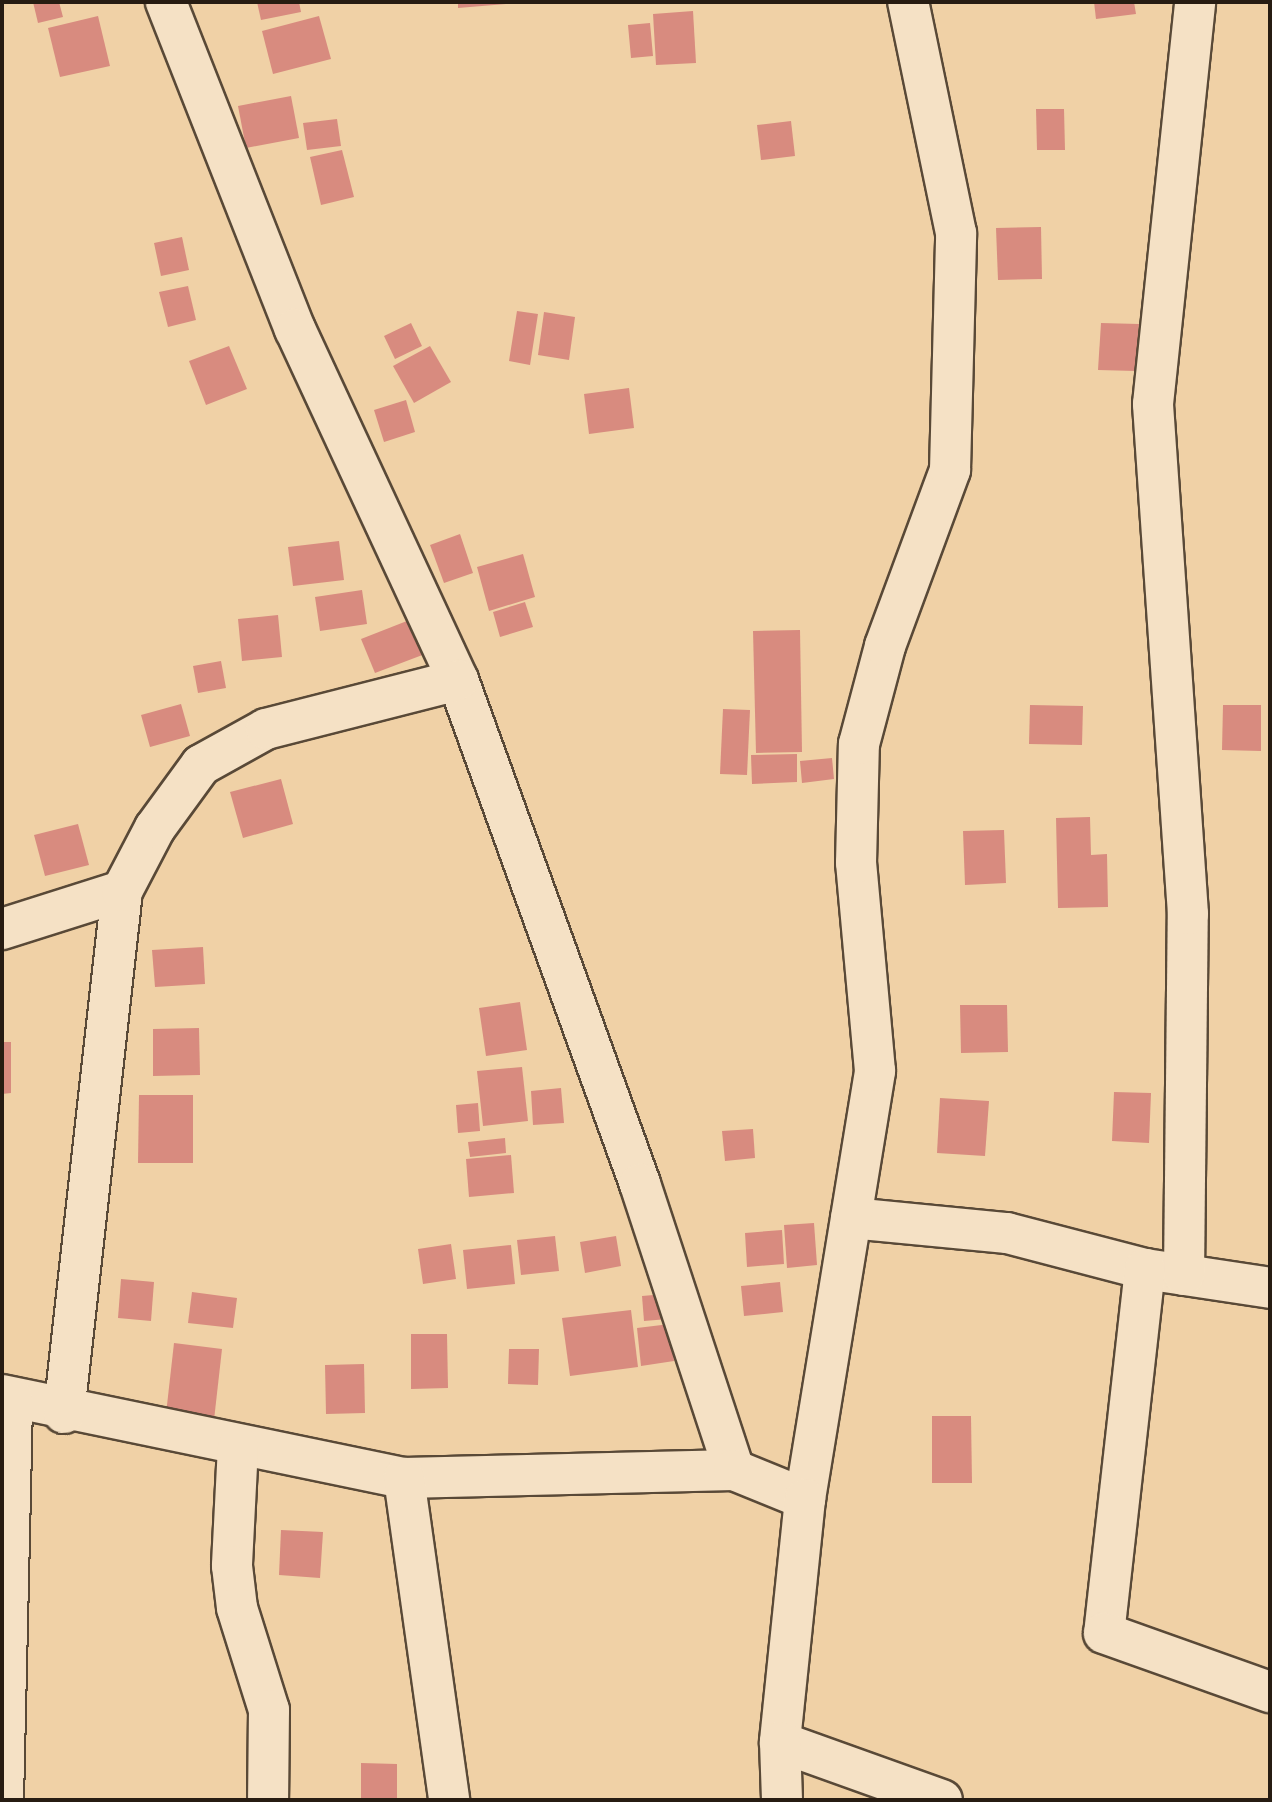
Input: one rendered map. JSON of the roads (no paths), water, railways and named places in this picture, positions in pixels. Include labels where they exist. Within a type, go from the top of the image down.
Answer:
[{"type":"street","points":[[166,2],[295,329],[458,680],[640,1184],[734,1470]]},
{"type":"street","points":[[782,1800],[780,1742],[805,1499],[875,1071],[856,863],[859,744],[885,646],[950,470],[956,233],[908,2]]},
{"type":"street","points":[[1184,1275],[1188,914],[1153,404],[1195,2]]},
{"type":"street","points":[[64,1413],[122,891],[155,828],[201,765],[266,729],[458,680]]},
{"type":"street","points":[[2,929],[122,891]]},
{"type":"street","points":[[851,1218],[1007,1233],[1145,1269],[1270,1288]]},
{"type":"street","points":[[1145,1269],[1104,1633],[1270,1692]]},
{"type":"street","points":[[3,1800],[7,1396],[64,1413],[404,1478],[734,1470],[805,1499]]},
{"type":"street","points":[[238,1446],[232,1566],[237,1608],[269,1710],[268,1800]]},
{"type":"street","points":[[404,1478],[449,1800]]},
{"type":"street","points":[[780,1742],[942,1800]]}]
